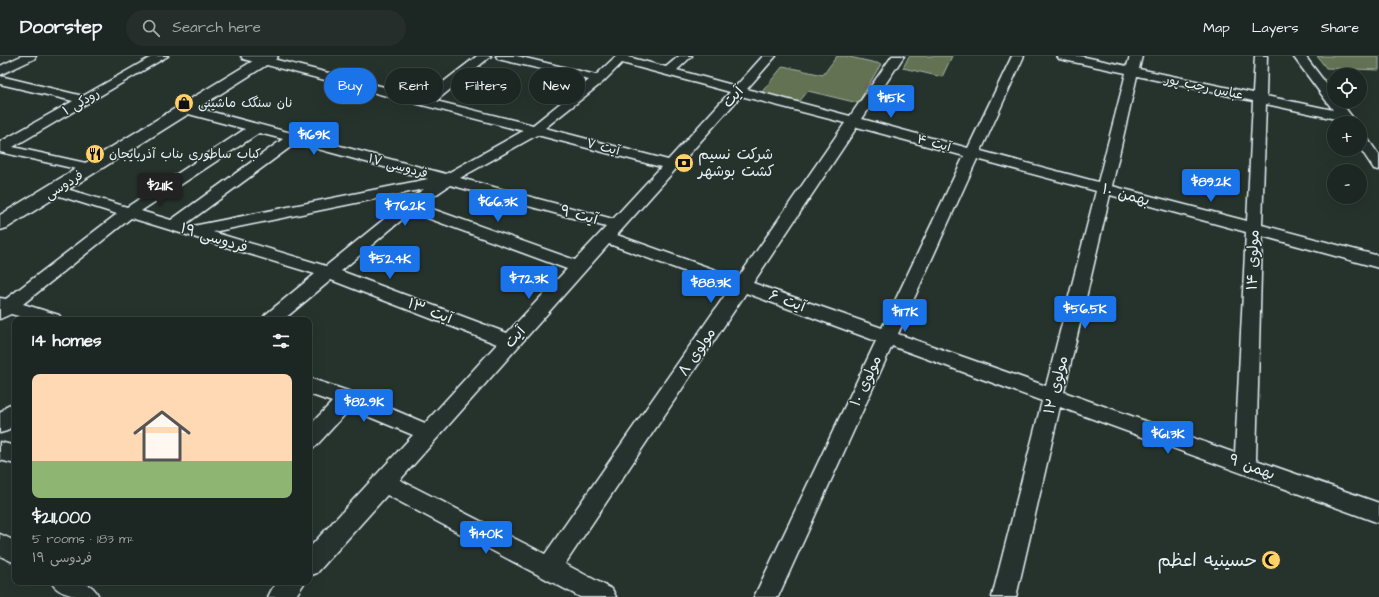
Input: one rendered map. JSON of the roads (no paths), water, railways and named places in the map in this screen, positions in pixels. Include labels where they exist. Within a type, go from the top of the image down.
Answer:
[{"type":"main road","name":"فردوسی","points":[[0,224],[267,58]]},
{"type":"street","points":[[0,71],[30,56]]},
{"type":"street","name":"رودکی ۱","points":[[0,148],[162,56]]},
{"type":"street","name":"آیت ۷","points":[[247,56],[267,58],[385,91]]},
{"type":"street","points":[[443,89],[485,56]]},
{"type":"street","points":[[502,56],[599,78]]},
{"type":"street","points":[[668,72],[686,56]]},
{"type":"street","name":"آیت","points":[[312,562],[770,56]]},
{"type":"street","name":"مولوی ۸","points":[[549,568],[898,56]]},
{"type":"street","name":"مولوی ۱۰","points":[[766,597],[1018,56]]},
{"type":"street","name":"عباس رجب پور","points":[[1063,56],[1134,64],[1332,116]]},
{"type":"street","name":"مولوی ۱۴","points":[[1245,465],[1261,56]]},
{"type":"street","points":[[1299,56],[1345,116]]},
{"type":"street","points":[[274,317],[327,272],[409,206],[448,179],[535,130],[622,58]]},
{"type":"street","name":"آیت ۴","points":[[622,58],[738,92],[1036,171]]},
{"type":"street","name":"مولوی ۱۲","points":[[1004,597],[1134,64]]},
{"type":"street","points":[[0,80],[85,100]]},
{"type":"street","name":"آیت ۷","points":[[434,104],[672,164]]},
{"type":"street","name":"فردوسی ۱۷","points":[[186,109],[448,179]]},
{"type":"street","points":[[3,308],[129,212],[258,127]]},
{"type":"street","points":[[173,226],[295,137]]},
{"type":"street","points":[[0,148],[90,168]]},
{"type":"street","points":[[1367,148],[1379,166]]},
{"type":"street","name":"بهمن ۱۰","points":[[1036,171],[1379,262]]},
{"type":"street","points":[[193,232],[448,179]]},
{"type":"street","name":"آیت ۹","points":[[448,179],[612,231]]},
{"type":"street","name":"فردوسی ۱۹","points":[[55,190],[258,251]]},
{"type":"street","points":[[409,206],[579,267]]},
{"type":"street","name":"آیت ۶","points":[[612,231],[742,286],[967,366]]},
{"type":"street","name":"آیت ۱۳","points":[[258,251],[327,272],[511,342]]},
{"type":"street","points":[[3,308],[40,317]]},
{"type":"street","name":"بهمن ۹","points":[[967,366],[1379,512]]},
{"type":"street","points":[[312,387],[429,433]]},
{"type":"street","points":[[312,437],[347,400]]},
{"type":"street","points":[[0,425],[12,414]]},
{"type":"street","points":[[0,451],[12,454]]},
{"type":"street","points":[[384,482],[604,597]]},
{"type":"street","points":[[68,585],[88,597]]},
{"type":"street","points":[[280,597],[290,585]]},
{"type":"place","name":"نان سنگک ماشینی","points":[[184,103]]},
{"type":"place","name":"کباب ساطوری بناب آذربایجان","points":[[95,154]]},
{"type":"place","name":"شرکت نسیم کشت بوشهر","points":[[684,163]]},
{"type":"place","name":"حسینیه اعظم","points":[[1271,560]]}]
